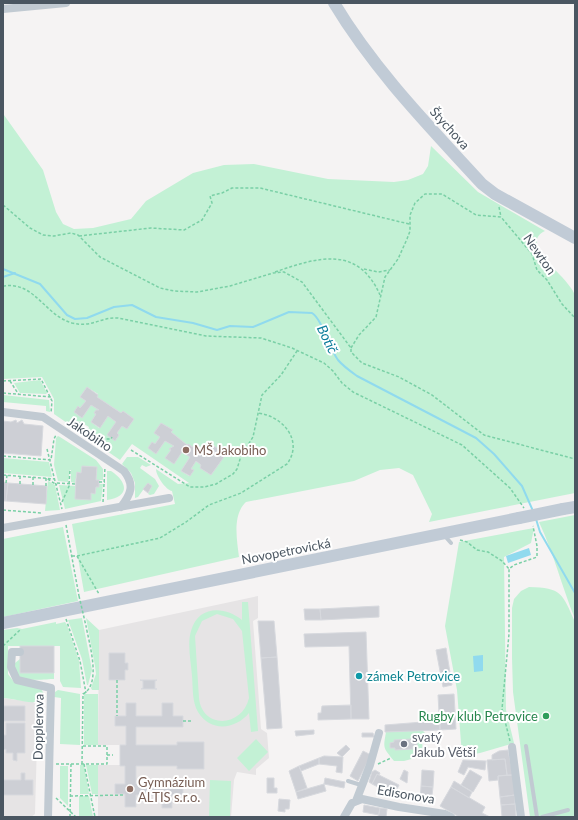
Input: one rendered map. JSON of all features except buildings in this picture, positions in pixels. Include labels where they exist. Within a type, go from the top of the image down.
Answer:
[{"type":"main road","name":"Štychova","points":[[334,3],[367,53],[391,84],[482,184],[495,194],[575,238]]},
{"type":"main road","name":"Novopetrovická","points":[[3,623],[442,533],[522,514],[569,508]]},
{"type":"street","points":[[3,9],[66,3]]},
{"type":"street","name":"Jakobiho","points":[[3,412],[39,415],[124,471],[129,477],[131,488],[128,497],[121,507]]},
{"type":"street","points":[[3,528],[169,498]]},
{"type":"street","points":[[3,522],[25,524]]},
{"type":"street","name":"Dopplerova","points":[[20,652],[12,652],[11,667],[16,680],[51,688],[48,817]]},
{"type":"street","name":"Edisonova","points":[[356,801],[371,761],[379,733]]},
{"type":"street","points":[[512,747],[521,817]]},
{"type":"street","name":"Edisonova","points":[[344,817],[350,805],[362,799],[399,807],[445,814],[451,817]]},
{"type":"lane","points":[[442,533],[451,543]]},
{"type":"lane","points":[[526,746],[537,817]]},
{"type":"lane","points":[[348,781],[361,785]]},
{"type":"lane","points":[[542,817],[568,810]]},
{"type":"path","points":[[3,205],[30,228],[43,235],[54,236],[71,233],[78,235],[151,228],[184,230],[202,220],[212,203],[210,196],[222,193],[232,188],[260,188],[409,224]]},
{"type":"path","name":"Newton","points":[[352,348],[359,335],[376,317],[385,277],[398,259],[407,239],[410,231],[410,215],[415,203],[425,194],[442,194],[476,215],[501,217],[532,254],[537,270],[547,280],[562,304],[575,318]]},
{"type":"path","points":[[78,235],[100,257],[152,285],[166,290],[197,292],[230,286],[317,259],[330,258],[354,264],[363,269],[378,272],[390,270]]},
{"type":"path","points":[[363,269],[374,282],[380,295]]},
{"type":"path","points":[[273,273],[284,272],[302,282],[352,348],[351,352],[362,363],[400,377],[432,395],[484,435],[575,458]]},
{"type":"path","points":[[3,286],[20,286],[28,290],[57,316],[71,322],[86,325],[110,318],[118,318],[206,336],[261,338],[297,350],[324,362],[342,383],[354,392],[462,445],[510,488],[522,514]]},
{"type":"path","points":[[131,450],[190,487],[204,487],[216,484],[237,469],[241,456],[253,437],[262,395],[281,375],[297,350]]},
{"type":"path","points":[[3,381],[41,379],[51,397],[52,415],[48,420]]},
{"type":"path","points":[[10,380],[19,395]]},
{"type":"path","points":[[3,393],[51,397]]},
{"type":"path","points":[[72,556],[160,538],[186,522],[208,505],[241,493],[287,464],[292,457],[295,447],[288,429],[273,419],[258,413]]},
{"type":"path","points":[[68,427],[75,427],[80,422]]},
{"type":"path","points":[[87,439],[86,433],[88,427]]},
{"type":"path","points":[[100,448],[106,439],[112,437]]},
{"type":"path","points":[[48,449],[56,484]]},
{"type":"path","points":[[3,456],[51,460]]},
{"type":"path","points":[[105,465],[110,468]]},
{"type":"path","points":[[61,503],[70,484],[70,470]]},
{"type":"path","points":[[106,471],[103,502],[108,501]]},
{"type":"path","points":[[3,475],[55,479]]},
{"type":"path","points":[[6,483],[7,475]]},
{"type":"path","points":[[20,476],[20,484]]},
{"type":"path","points":[[33,477],[33,485]]},
{"type":"path","points":[[46,478],[56,484],[75,484]]},
{"type":"path","points":[[46,478],[46,486]]},
{"type":"path","points":[[99,482],[105,482]]},
{"type":"path","points":[[3,510],[42,513]]},
{"type":"path","points":[[57,512],[63,511]]},
{"type":"path","points":[[512,747],[502,709],[508,634],[507,580],[509,569],[514,565],[537,557],[536,538],[532,523]]},
{"type":"path","points":[[451,543],[460,540],[467,542],[472,547],[488,552],[509,569]]},
{"type":"path","points":[[77,556],[99,594]]},
{"type":"path","points":[[73,562],[94,674],[86,693],[83,694],[82,746],[83,764],[95,817]]},
{"type":"path","points":[[66,620],[80,660],[86,693]]},
{"type":"path","points":[[3,646],[22,628]]},
{"type":"path","points":[[117,680],[117,716]]},
{"type":"path","points":[[183,721],[191,721]]},
{"type":"path","points":[[49,764],[107,764],[107,746],[82,746]]},
{"type":"path","points":[[107,755],[113,755]]},
{"type":"path","points":[[371,761],[378,764],[391,758]]},
{"type":"path","points":[[70,817],[71,764]]},
{"type":"path","points":[[70,796],[124,795]]},
{"type":"path","points":[[49,798],[58,798],[76,817]]},
{"type":"shaded area","points":[[258,596],[258,618],[253,621],[261,729],[267,733],[269,758],[256,769],[256,775],[237,772],[234,780],[231,817],[98,817],[98,765],[120,765],[120,745],[98,745],[99,630]]},
{"type":"shaded area","points":[[3,698],[33,702],[38,706],[35,814],[31,817],[3,817]]},
{"type":"green space","points":[[3,109],[4,115],[43,170],[56,212],[63,224],[74,229],[93,228],[131,219],[146,201],[193,173],[224,165],[254,164],[328,179],[394,182],[408,180],[423,174],[428,166],[431,146],[478,192],[545,231],[539,236],[537,241],[538,248],[547,261],[568,283],[575,295],[575,493],[429,522],[432,514],[413,475],[399,468],[380,470],[354,481],[246,502],[239,514],[236,528],[239,557],[84,592],[72,524],[175,504],[172,491],[162,482],[156,472],[156,469],[178,484],[189,483],[132,444],[120,460],[88,438],[87,433],[89,427],[79,421],[75,425],[70,425],[54,414],[54,399],[42,377],[3,379]],"holes":[[[87,387],[98,394],[97,397],[121,413],[123,411],[134,419],[127,429],[122,426],[117,433],[119,435],[115,440],[113,439],[116,422],[108,416],[99,428],[91,422],[96,414],[95,413],[99,410],[91,405],[82,418],[74,412],[86,401],[80,397]],[[161,423],[172,430],[171,432],[187,445],[188,444],[196,449],[197,447],[208,455],[225,454],[211,475],[200,468],[201,465],[196,461],[191,469],[193,471],[189,476],[181,471],[190,457],[182,452],[165,458],[171,450],[169,449],[174,446],[165,441],[156,454],[154,452],[155,444],[160,437],[155,433]]]},
{"type":"green space","points":[[40,380],[47,393],[46,394],[20,393],[14,383]]},
{"type":"green space","points":[[3,395],[49,400],[50,412],[46,411],[46,406],[3,402]]},
{"type":"green space","points":[[58,436],[96,460],[103,469],[103,480],[96,480],[97,467],[82,466],[81,473],[77,472],[75,483],[71,482],[71,470],[68,482],[58,481],[54,465],[56,438]]},
{"type":"green space","points":[[127,457],[138,457],[151,465],[146,467],[142,465],[140,468],[155,479],[159,486],[154,494],[148,494],[152,486],[148,483],[138,497],[135,498],[135,483],[131,473],[122,464]]},
{"type":"green space","points":[[3,458],[49,462],[52,477],[3,473]]},
{"type":"green space","points":[[107,471],[111,471],[117,475],[124,488],[120,496],[107,500]]},
{"type":"green space","points":[[48,481],[55,485],[60,510],[45,511]]},
{"type":"green space","points":[[99,484],[103,484],[101,501],[65,509],[59,485],[76,486],[91,500],[91,493],[95,493],[96,487],[99,487]]},
{"type":"green space","points":[[575,515],[575,619],[539,522]]},
{"type":"green space","points":[[63,527],[78,601],[3,617],[3,539]]},
{"type":"green space","points":[[534,528],[531,543],[504,557],[506,710],[514,743],[480,753],[462,756],[457,690],[445,626],[459,542]]},
{"type":"green space","name":"Rugby klub Petrovice","points":[[529,587],[548,589],[560,594],[567,604],[575,622],[575,817],[530,817],[513,692],[512,658],[512,608],[514,599],[521,591]]},
{"type":"green space","points":[[242,602],[248,602],[258,731],[251,732],[249,713],[237,723],[216,726],[203,719],[198,712],[194,699],[189,642],[191,631],[195,622],[206,612],[220,610],[235,615],[242,620]],"holes":[[[217,614],[233,619],[242,631],[249,698],[245,708],[239,715],[222,721],[214,720],[207,715],[202,708],[199,698],[195,636],[202,621]]]},
{"type":"green space","points":[[82,618],[92,670],[88,685],[82,659],[68,620]]},
{"type":"green space","points":[[86,618],[99,630],[99,690],[92,690],[91,688],[96,674]]},
{"type":"green space","points":[[56,622],[56,624],[65,622],[67,625],[79,661],[81,688],[63,687],[60,681],[60,646],[8,646],[8,674],[14,682],[41,689],[46,697],[37,702],[26,702],[3,698],[3,630],[17,628],[22,629]]},
{"type":"green space","points":[[20,659],[20,673],[54,673],[54,679],[39,680],[21,678],[17,676],[15,673],[15,663]]},
{"type":"green space","points":[[58,690],[80,694],[80,745],[60,744],[61,698],[54,697],[55,692]]},
{"type":"green space","points":[[84,694],[98,694],[98,745],[84,745]]},
{"type":"green space","points":[[421,729],[425,733],[422,739],[423,756],[404,761],[394,761],[385,748],[384,742],[386,732]],"holes":[[[411,739],[412,741],[417,741],[417,746],[412,747],[412,749],[395,750],[395,748],[390,748],[390,743],[394,742],[394,740]]]},
{"type":"green space","points":[[256,739],[268,752],[249,771],[237,758]]},
{"type":"green space","points":[[80,765],[84,765],[89,794],[80,794]]},
{"type":"green space","points":[[86,765],[98,765],[98,794],[92,794]]},
{"type":"green space","points":[[60,766],[68,766],[68,806],[60,798]]},
{"type":"green space","points":[[210,780],[231,781],[230,817],[209,817]]},
{"type":"green space","points":[[79,796],[89,796],[93,817],[79,817]]},
{"type":"water","points":[[529,548],[531,555],[508,563],[506,556]]},
{"type":"water","points":[[483,655],[483,671],[474,672],[473,656]]},
{"type":"waterway","name":"Botič","points":[[3,269],[40,284],[67,315],[75,319],[87,318],[114,307],[132,305],[156,317],[193,323],[217,330],[230,326],[253,327],[289,312],[312,313],[319,321],[338,360],[344,366],[357,376],[476,438],[494,454],[522,486],[533,511]]},
{"type":"waterway","name":"Botič","points":[[3,277],[15,273]]},
{"type":"waterway","name":"Botič","points":[[536,519],[540,532],[575,593]]},
{"type":"place","name":"MŠ Jakobiho","points":[[186,450]]},
{"type":"place","name":"zámek Petrovice","points":[[359,676]]},
{"type":"place","name":"Rugby klub Petrovice","points":[[546,716]]},
{"type":"place","name":"svatý Jakub Větší","points":[[404,744]]},
{"type":"place","name":"Gymnázium ALTIS s.r.o.","points":[[130,789]]}]
